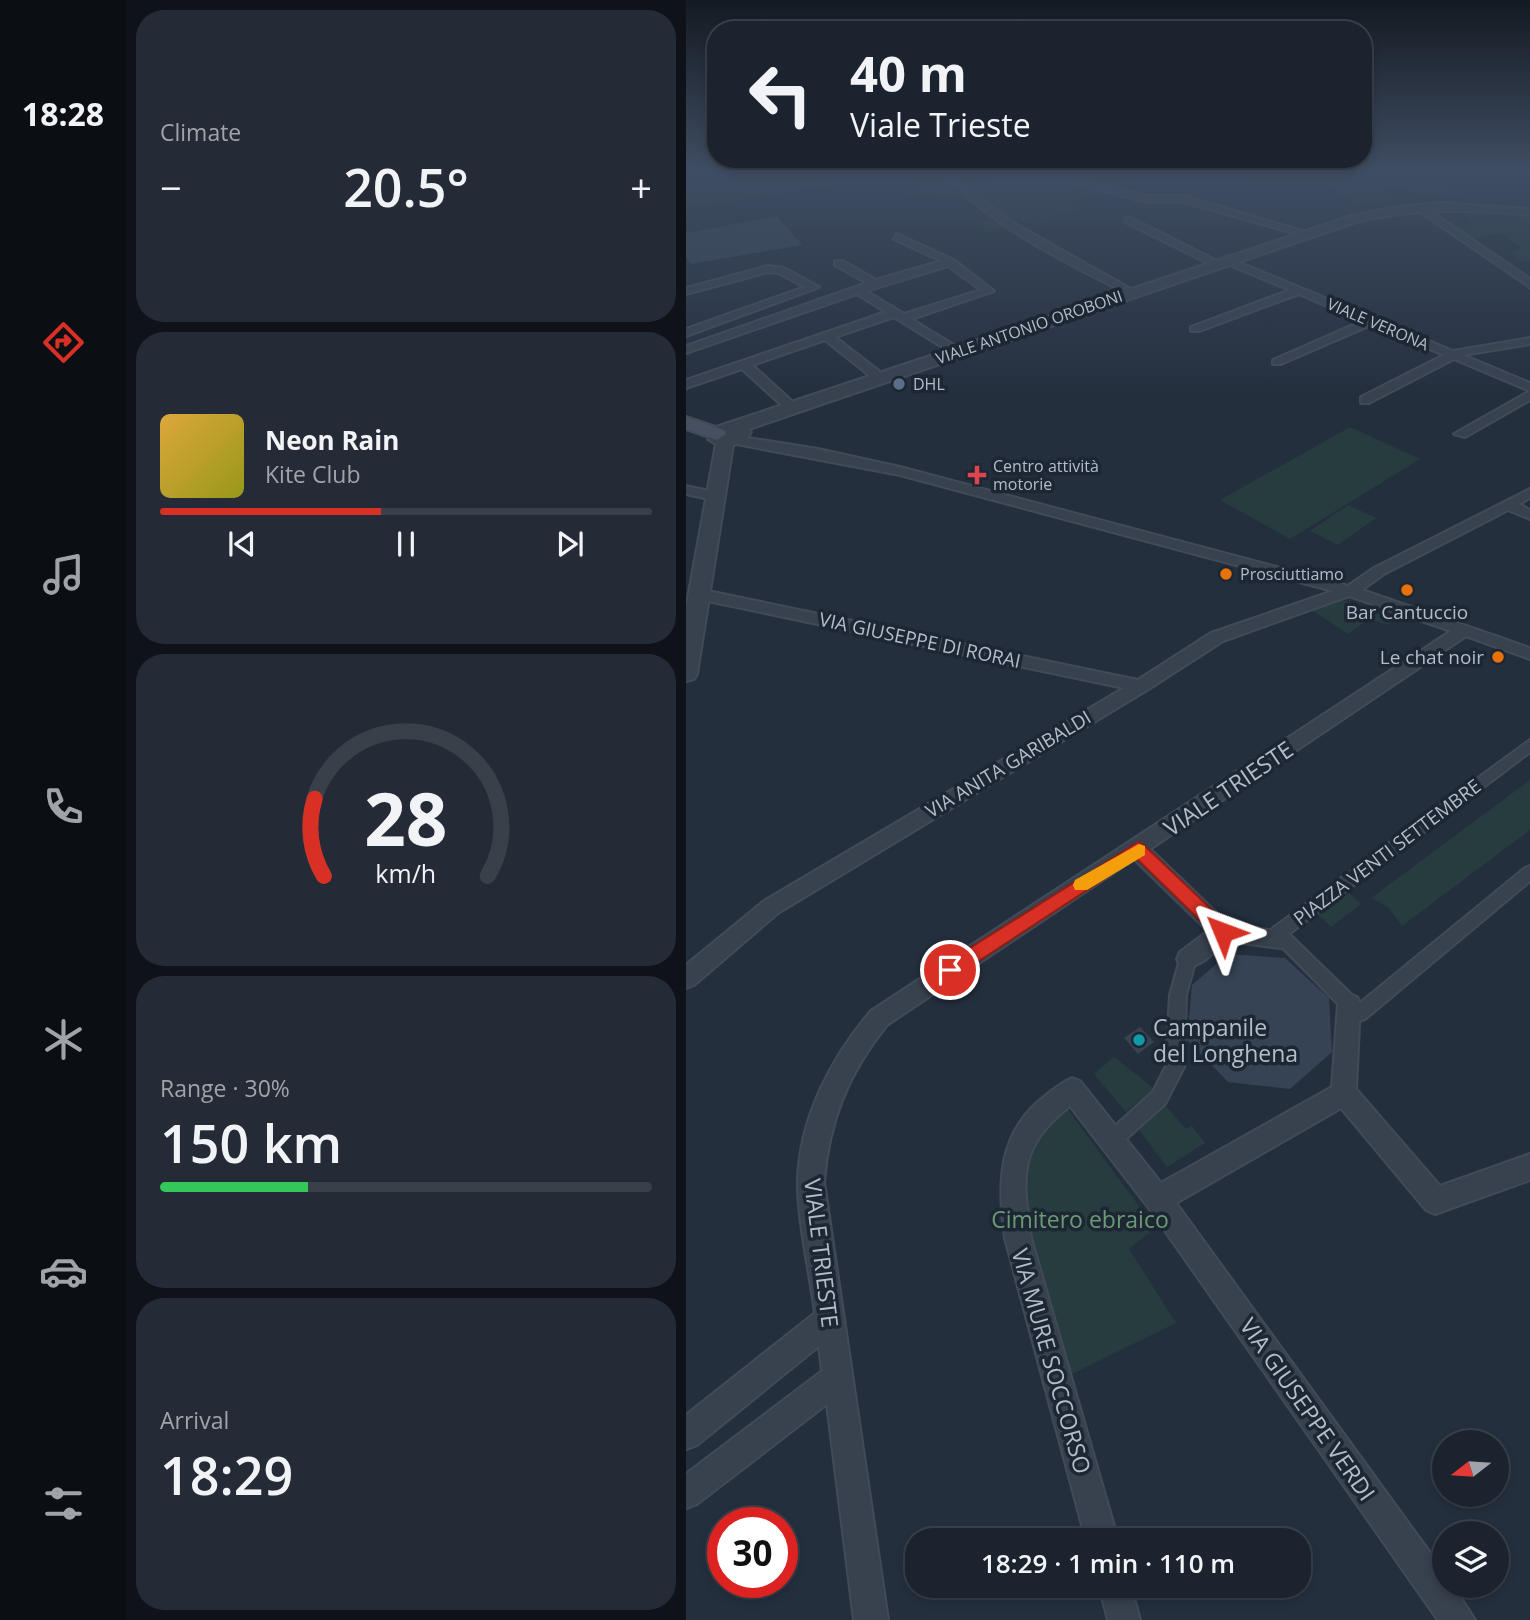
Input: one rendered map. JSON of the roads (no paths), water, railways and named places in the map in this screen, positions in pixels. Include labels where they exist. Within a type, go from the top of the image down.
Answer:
[{"type":"main road","points":[[686,423],[728,436]]},
{"type":"street","points":[[686,384],[825,335],[989,291],[950,262],[911,244]]},
{"type":"street","points":[[1041,244],[1131,292]]},
{"type":"street","name":"VIALE VERONA","points":[[1181,244],[1530,387]]},
{"type":"street","name":"VIALE ANTONIO OROBONI","points":[[728,436],[791,407],[1278,244]]},
{"type":"street","points":[[1472,244],[1530,284]]},
{"type":"street","points":[[686,350],[875,284],[950,262]]},
{"type":"street","points":[[839,263],[875,284]]},
{"type":"street","points":[[686,291],[768,269],[780,270],[814,287],[686,332]]},
{"type":"street","points":[[858,290],[956,351]]},
{"type":"street","points":[[1195,329],[1297,291]]},
{"type":"street","points":[[1277,362],[1370,321]]},
{"type":"street","points":[[825,335],[879,377]]},
{"type":"street","points":[[1365,400],[1453,355],[1530,341]]},
{"type":"street","points":[[743,363],[791,407]]},
{"type":"street","points":[[1460,434],[1530,395]]},
{"type":"street","points":[[686,674],[713,496],[728,436],[804,450],[951,484],[1352,590],[1530,654]]},
{"type":"street","points":[[686,490],[713,496]]},
{"type":"street","name":"VIA ANITA GARIBALDI","points":[[686,978],[771,907],[1217,637],[1352,590],[1379,571],[1530,493]]},
{"type":"street","points":[[1507,504],[1530,515]]},
{"type":"street","name":"VIA GIUSEPPE DI RORAI","points":[[698,594],[1141,685]]},
{"type":"street","name":"VIALE TRIESTE","points":[[871,1620],[811,1172],[818,1125],[827,1098],[849,1055],[879,1018],[1138,849],[1465,629]]},
{"type":"street","name":"PIAZZA VENTI SETTEMBRE","points":[[1530,745],[1278,933],[1359,1014],[1530,872]]},
{"type":"street","points":[[1138,849],[1223,932],[1280,939]]},
{"type":"street","points":[[1112,1140],[1159,1098],[1175,1068],[1178,995],[1188,959],[1223,932]]},
{"type":"street","points":[[1349,1004],[1344,1093],[1434,1201],[1529,1170]]},
{"type":"street","name":"VIA MURE SOCCORSO","points":[[1099,1528],[1018,1238],[1011,1193],[1019,1151],[1033,1122],[1072,1089],[1158,1199]]},
{"type":"street","points":[[1158,1199],[1344,1093]]},
{"type":"street","name":"VIA GIUSEPPE VERDI","points":[[1158,1199],[1458,1620]]},
{"type":"street","points":[[686,1434],[831,1319]]},
{"type":"street","points":[[686,1493],[838,1377]]},
{"type":"street","points":[[1118,1598],[1124,1620]]},
{"type":"place","name":"DHL","points":[[899,384]]},
{"type":"place","name":"Centro attività motorie","points":[[977,475]]},
{"type":"place","name":"Prosciuttiamo","points":[[1226,574]]},
{"type":"place","name":"Bar Cantuccio","points":[[1407,590]]},
{"type":"place","name":"Le chat noir","points":[[1498,657]]},
{"type":"place","name":"Campanile del Longhena","points":[[1139,1040]]},
{"type":"park label","name":"Cimitero ebraico","points":[[1080,1219]]}]
